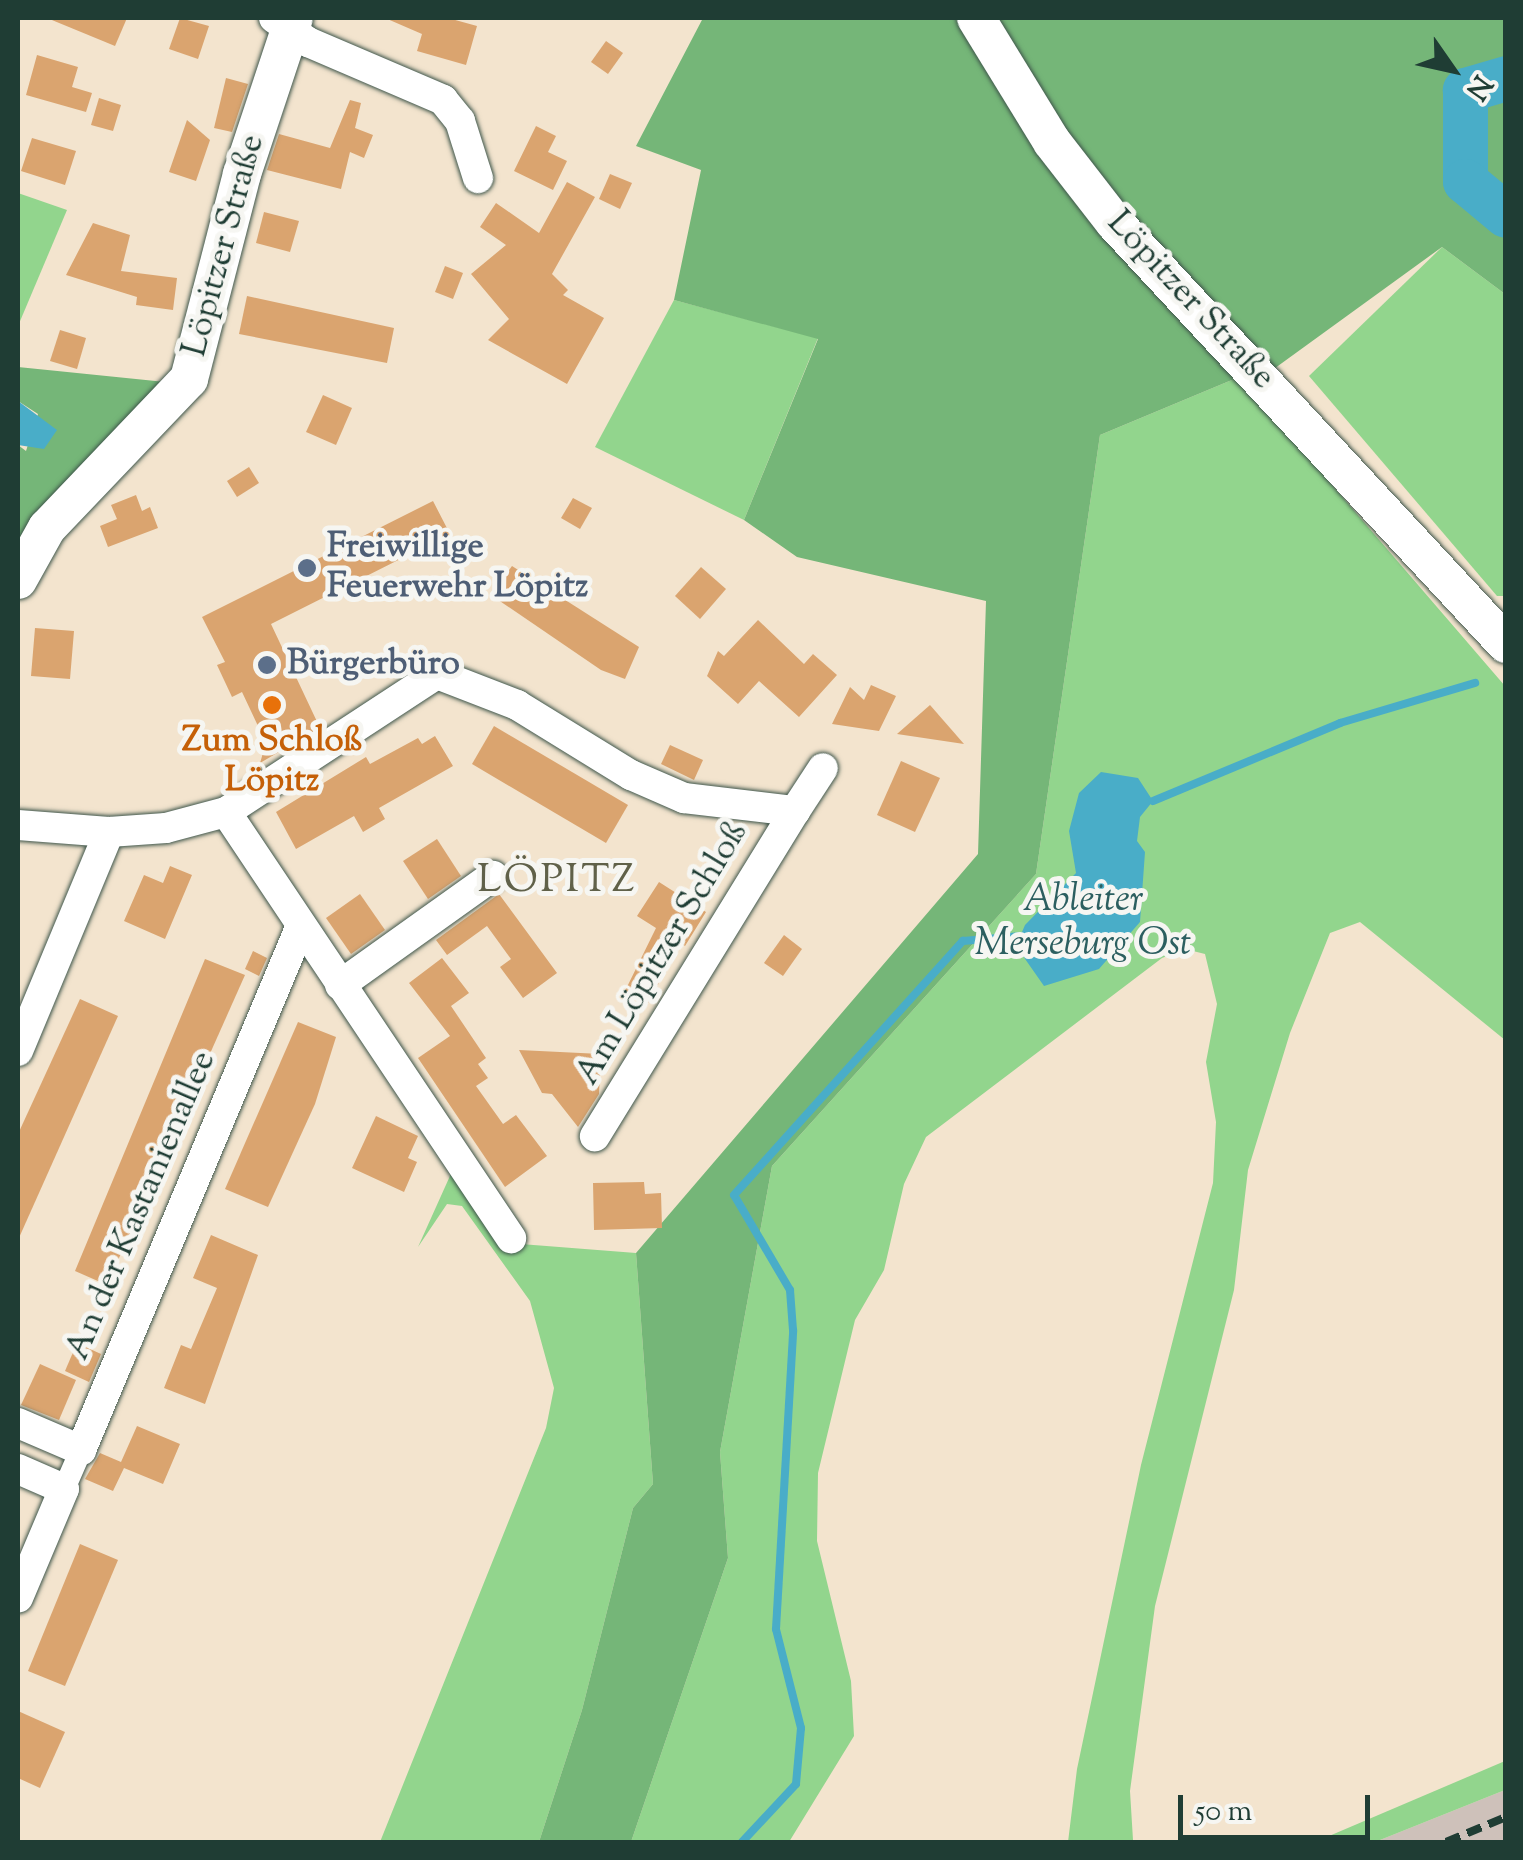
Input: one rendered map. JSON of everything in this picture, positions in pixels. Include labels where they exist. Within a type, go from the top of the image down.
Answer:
[{"type":"street","name":"Löpitzer Straße","points":[[976,18],[1080,182],[1506,644]]},
{"type":"street","name":"Löpitzer Straße","points":[[18,580],[47,528],[189,379],[286,22],[443,100],[460,120],[478,178]]},
{"type":"street","name":"Am Löpitzer Schloß","points":[[18,825],[109,832],[166,828],[226,812],[437,674],[517,704],[630,775],[684,798],[794,810]]},
{"type":"street","name":"Am Löpitzer Schloß","points":[[595,1136],[823,768]]},
{"type":"street","points":[[226,812],[510,1238]]},
{"type":"street","points":[[18,1051],[109,832]]},
{"type":"street","points":[[340,985],[493,876]]},
{"type":"street","name":"An der Kastanienallee","points":[[80,1450],[300,928]]},
{"type":"street","points":[[18,1423],[80,1450],[18,1598]]},
{"type":"street","points":[[18,1469],[64,1489]]},
{"type":"shaded area","points":[[1505,1790],[1505,1842],[1375,1842]]},
{"type":"green space","points":[[703,18],[965,18],[1239,377],[1100,435],[1036,874],[772,1166],[720,1452],[728,1558],[631,1842],[539,1842],[582,1710],[633,1508],[653,1484],[636,1253],[978,854],[986,601],[797,557],[744,520],[818,339],[674,300],[701,170],[636,146]]},
{"type":"green space","points":[[986,18],[1505,18],[1505,294],[1442,247],[1271,371],[1091,181]]},
{"type":"green space","points":[[18,193],[67,210],[18,326]]},
{"type":"green space","points":[[1442,247],[1505,294],[1505,596],[1497,596],[1309,376]]},
{"type":"green space","points":[[674,300],[818,338],[744,520],[595,447]]},
{"type":"green space","points":[[18,367],[185,384],[18,580],[18,445],[26,451],[38,414],[18,401]]},
{"type":"green space","points":[[1239,377],[1505,686],[1505,1040],[1360,922],[1330,933],[1290,1033],[1248,1170],[1234,1290],[1155,1606],[1130,1791],[1133,1840],[1139,1842],[1068,1842],[1077,1769],[1141,1465],[1213,1183],[1216,1122],[1206,1062],[1217,1004],[1205,954],[1185,949],[1162,958],[926,1137],[904,1184],[884,1270],[855,1320],[818,1473],[817,1541],[851,1681],[854,1736],[789,1842],[631,1842],[728,1558],[720,1452],[772,1166],[1036,874],[1100,435]]},
{"type":"green space","points":[[454,1167],[507,1243],[636,1253],[653,1484],[633,1508],[582,1710],[539,1842],[380,1842],[546,1428],[554,1388],[530,1301],[462,1206],[447,1204],[418,1247]]},
{"type":"green space","points":[[1505,1761],[1505,1790],[1375,1842],[1315,1842]]},
{"type":"water","points":[[18,401],[57,430],[44,449],[18,445]]},
{"type":"water","name":"Ableiter Merseburg Ost","points":[[1101,772],[1138,778],[1153,801],[1140,817],[1137,841],[1145,852],[1140,922],[1099,969],[1044,986],[1016,946],[1025,925],[1076,873],[1069,831],[1079,793]]},
{"type":"building","points":[[47,18],[127,18],[115,46]]},
{"type":"building","points":[[180,18],[209,26],[198,59],[169,49]]},
{"type":"building","points":[[385,18],[448,18],[477,26],[466,65],[417,51],[422,34]]},
{"type":"building","points":[[606,41],[623,53],[608,74],[591,62]]},
{"type":"building","points":[[37,55],[78,67],[72,87],[92,93],[86,112],[26,95]]},
{"type":"building","points":[[226,78],[248,84],[232,132],[214,128]]},
{"type":"building","points":[[99,98],[121,105],[113,131],[91,125]]},
{"type":"building","points":[[350,100],[361,103],[355,128],[373,135],[364,158],[350,152],[341,189],[267,170],[279,134],[330,148]]},
{"type":"building","points":[[187,120],[210,140],[196,181],[169,172]]},
{"type":"building","points":[[536,126],[556,136],[548,152],[567,161],[553,190],[514,171]]},
{"type":"building","points":[[32,138],[76,151],[65,185],[21,171]]},
{"type":"building","points":[[610,174],[632,183],[620,209],[599,199]]},
{"type":"building","points":[[567,182],[595,197],[552,274],[568,290],[563,295],[604,318],[567,384],[488,340],[509,319],[471,274],[506,245],[480,227],[496,203],[539,233]]},
{"type":"building","points":[[264,212],[299,221],[290,252],[256,243]]},
{"type":"building","points":[[93,223],[130,235],[121,271],[177,278],[173,310],[136,305],[137,297],[66,275]]},
{"type":"building","points":[[445,266],[463,273],[453,299],[435,292]]},
{"type":"building","points":[[247,296],[394,328],[387,363],[239,334]]},
{"type":"building","points":[[60,330],[86,338],[77,369],[50,361]]},
{"type":"building","points":[[323,395],[352,408],[336,445],[306,432]]},
{"type":"building","points":[[249,467],[259,483],[237,497],[227,481]]},
{"type":"building","points":[[136,495],[142,511],[150,507],[158,528],[108,547],[100,526],[117,519],[111,505]]},
{"type":"building","points":[[573,498],[592,508],[580,529],[561,518]]},
{"type":"building","points":[[433,501],[450,534],[271,624],[320,728],[260,763],[266,743],[242,692],[232,697],[217,665],[225,662],[202,617]]},
{"type":"building","points":[[512,566],[639,647],[625,679],[601,670],[491,595]]},
{"type":"building","points":[[701,567],[726,589],[700,619],[675,596]]},
{"type":"building","points":[[758,620],[804,664],[813,654],[837,675],[799,717],[759,681],[738,704],[707,676],[718,651],[724,656]]},
{"type":"building","points":[[35,628],[74,631],[70,679],[31,676]]},
{"type":"building","points":[[871,685],[896,696],[879,731],[832,724],[850,687],[864,700]]},
{"type":"building","points":[[930,705],[964,744],[897,734]]},
{"type":"building","points":[[494,726],[628,805],[606,843],[472,764]]},
{"type":"building","points":[[435,736],[453,766],[379,808],[385,819],[363,832],[354,816],[296,849],[276,812],[366,757],[370,764],[418,738],[422,744]]},
{"type":"building","points":[[670,745],[703,760],[694,780],[661,764]]},
{"type":"building","points":[[901,761],[940,778],[915,832],[877,815]]},
{"type":"building","points":[[437,839],[461,876],[428,899],[403,861]]},
{"type":"building","points":[[170,866],[192,875],[165,939],[124,921],[144,875],[163,883]]},
{"type":"building","points":[[659,882],[706,912],[685,946],[679,943],[649,1003],[625,991],[656,928],[637,916]]},
{"type":"building","points":[[360,894],[385,930],[351,954],[326,918]]},
{"type":"building","points":[[499,894],[557,973],[523,998],[500,967],[511,959],[487,926],[447,955],[436,940]]},
{"type":"building","points":[[784,935],[802,949],[783,976],[764,963]]},
{"type":"building","points":[[253,951],[267,958],[259,976],[245,969]]},
{"type":"building","points":[[442,958],[469,993],[451,1006],[486,1058],[478,1064],[488,1078],[476,1086],[503,1124],[516,1115],[547,1156],[505,1187],[418,1058],[450,1036],[409,983]]},
{"type":"building","points":[[205,959],[245,975],[107,1285],[75,1271]]},
{"type":"building","points":[[80,999],[118,1016],[18,1240],[18,1134]]},
{"type":"building","points":[[298,1022],[336,1037],[315,1104],[268,1207],[225,1189]]},
{"type":"building","points":[[519,1050],[601,1054],[599,1094],[578,1127],[552,1094],[542,1093]]},
{"type":"building","points":[[376,1116],[418,1136],[408,1158],[417,1162],[404,1192],[352,1168]]},
{"type":"building","points":[[644,1182],[645,1194],[661,1193],[662,1228],[594,1230],[593,1183]]},
{"type":"building","points":[[211,1235],[258,1255],[205,1404],[164,1388],[181,1345],[191,1349],[217,1288],[193,1278]]},
{"type":"building","points":[[77,1343],[101,1354],[89,1382],[65,1371]]},
{"type":"building","points":[[40,1364],[76,1380],[59,1420],[21,1405]]},
{"type":"building","points":[[137,1426],[180,1444],[163,1484],[124,1468],[113,1491],[85,1479],[100,1453],[121,1462]]},
{"type":"building","points":[[80,1544],[118,1560],[65,1686],[28,1671]]},
{"type":"building","points":[[18,1711],[65,1732],[40,1788],[18,1778]]},
{"type":"waterway","points":[[1506,78],[1465,90],[1465,181],[1506,215]]},
{"type":"waterway","name":"Ableiter Merseburg Ost","points":[[1153,801],[1340,723],[1475,683]]},
{"type":"waterway","name":"Ableiter Merseburg Ost","points":[[742,1842],[796,1784],[801,1728],[776,1629],[793,1330],[790,1290],[734,1195],[963,941],[1020,936]]},
{"type":"railway","points":[[1446,1842],[1506,1817]]},
{"type":"place","name":"Freiwillige Feuerwehr Löpitz","points":[[307,568]]},
{"type":"place","name":"Bürgerbüro","points":[[267,665]]},
{"type":"place","name":"Zum Schloß Löpitz","points":[[272,705]]},
{"type":"district","name":"LÖPITZ","points":[[557,882]]}]
